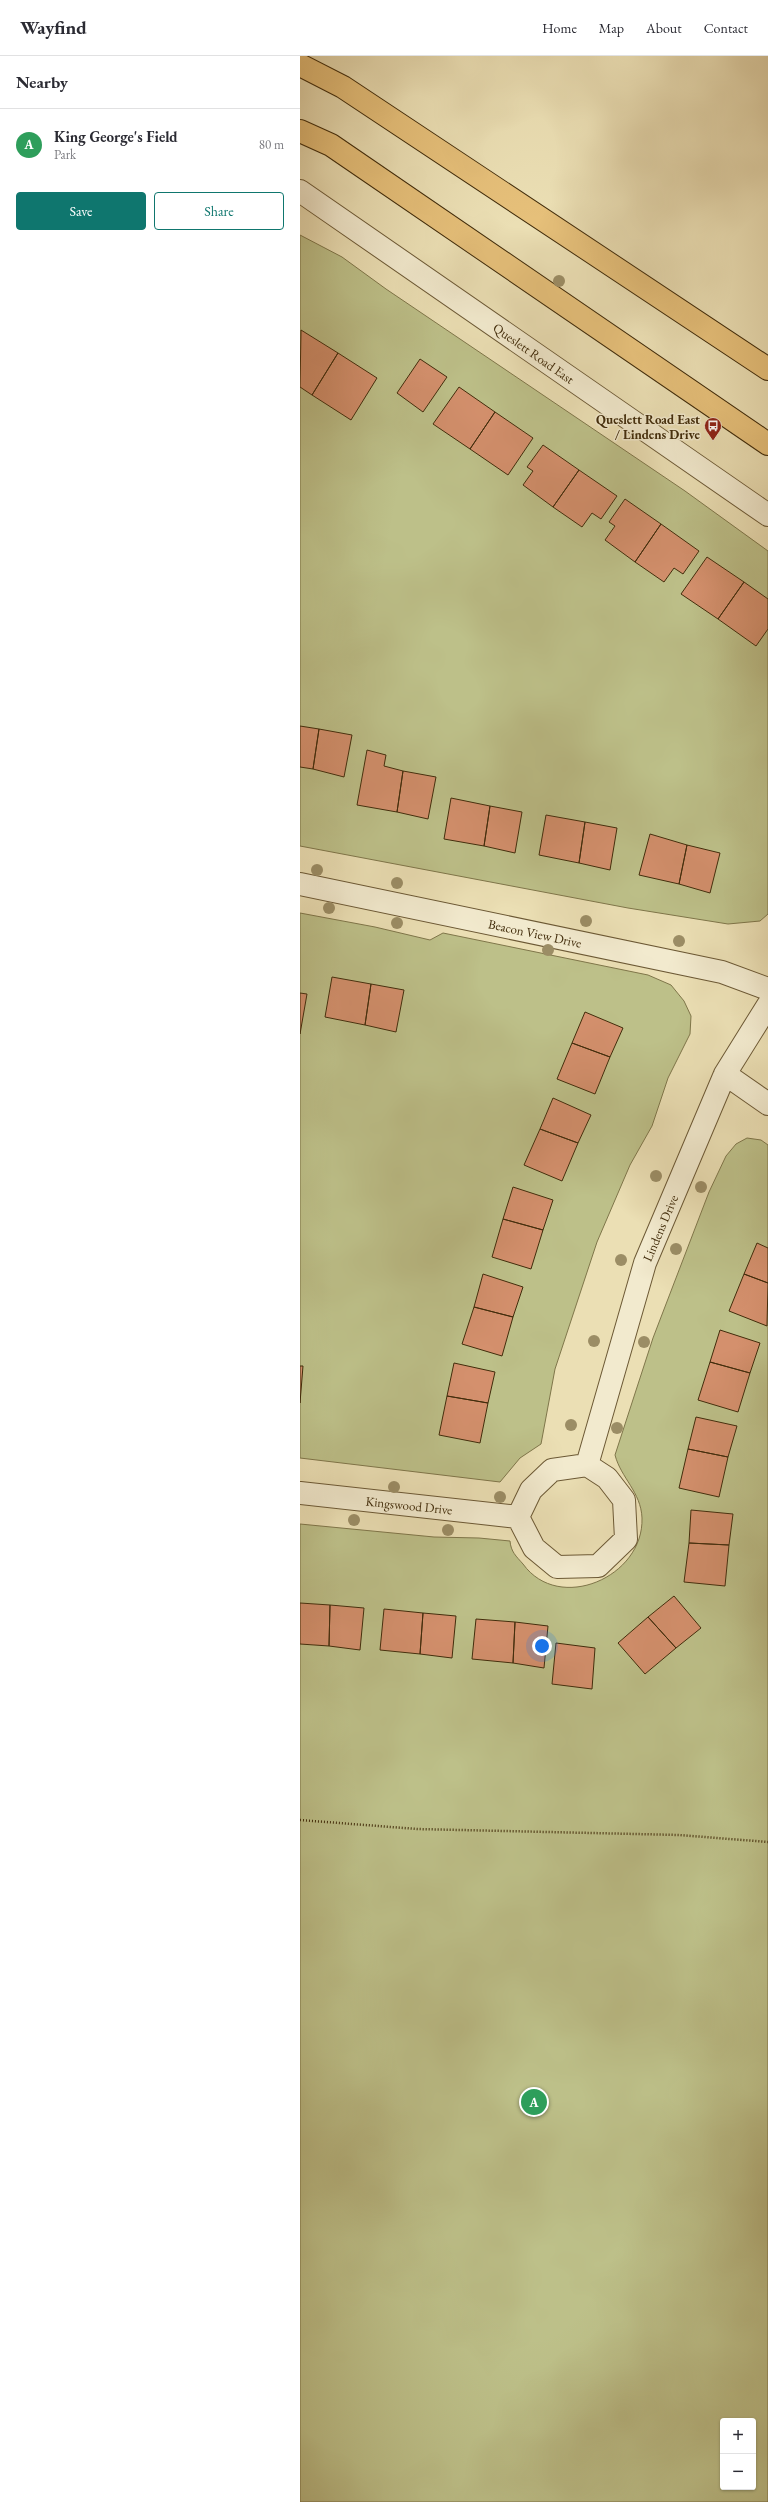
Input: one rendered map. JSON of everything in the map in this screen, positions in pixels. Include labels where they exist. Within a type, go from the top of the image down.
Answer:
[{"type":"highway","points":[[300,65],[343,87],[768,369]]},
{"type":"highway","points":[[300,131],[331,145],[768,444]]},
{"type":"street","name":"Queslett Road East","points":[[300,191],[768,515]]},
{"type":"street","name":"Beacon View Drive","points":[[300,884],[722,972],[768,989]]},
{"type":"street","name":"Lindens Drive","points":[[587,1465],[645,1263],[725,1074],[768,1005]]},
{"type":"street","points":[[725,1074],[768,1104]]},
{"type":"street","points":[[587,1465],[607,1478],[624,1500],[626,1538],[598,1566],[557,1567],[534,1548],[518,1516],[531,1490],[552,1470],[587,1465]]},
{"type":"street","name":"Kingswood Drive","points":[[300,1493],[518,1516]]},
{"type":"path","points":[[300,1820],[416,1828],[679,1835],[768,1842]]},
{"type":"green space","points":[[300,235],[342,257],[386,289],[685,491],[768,551],[768,914],[760,921],[728,924],[628,908],[300,846]]},
{"type":"green space","points":[[300,913],[375,927],[430,940],[443,933],[648,975],[671,985],[684,1001],[691,1016],[690,1034],[668,1078],[652,1126],[630,1165],[597,1242],[555,1369],[541,1444],[520,1458],[500,1482],[300,1458]]},
{"type":"green space","points":[[747,1138],[761,1140],[768,1145],[768,2502],[300,2502],[300,1524],[434,1537],[479,1538],[510,1541],[513,1551],[523,1564],[539,1579],[557,1586],[577,1587],[597,1582],[615,1572],[629,1557],[639,1539],[642,1518],[641,1509],[635,1493],[622,1471],[615,1455],[653,1338],[709,1192],[726,1156],[736,1144]]},
{"type":"building","points":[[301,330],[338,353],[312,395],[300,387]]},
{"type":"building","points":[[338,353],[377,378],[351,420],[312,395]]},
{"type":"building","points":[[420,359],[447,377],[423,412],[397,393]]},
{"type":"building","points":[[459,387],[495,412],[470,449],[433,424]]},
{"type":"building","points":[[495,412],[533,438],[508,475],[470,449]]},
{"type":"building","points":[[543,445],[579,470],[553,507],[523,485],[533,471],[527,467]]},
{"type":"building","points":[[579,470],[617,496],[601,519],[592,513],[582,527],[553,507]]},
{"type":"building","points":[[625,499],[661,524],[635,562],[605,540],[615,526],[609,522]]},
{"type":"building","points":[[661,524],[699,551],[683,574],[674,568],[664,582],[635,562]]},
{"type":"building","points":[[707,557],[744,582],[718,619],[681,594]]},
{"type":"building","points":[[744,582],[768,599],[768,629],[756,646],[718,619]]},
{"type":"building","points":[[300,726],[319,729],[313,769],[300,767]]},
{"type":"building","points":[[319,729],[352,735],[344,777],[313,769]]},
{"type":"building","points":[[367,750],[386,755],[384,766],[403,771],[397,812],[357,805]]},
{"type":"building","points":[[403,771],[436,777],[428,819],[397,812]]},
{"type":"building","points":[[451,798],[490,806],[484,846],[444,839]]},
{"type":"building","points":[[490,806],[522,812],[515,853],[484,846]]},
{"type":"building","points":[[546,815],[585,822],[579,863],[539,855]]},
{"type":"building","points":[[585,822],[617,828],[610,870],[579,863]]},
{"type":"building","points":[[650,834],[687,845],[679,884],[639,875]]},
{"type":"building","points":[[687,845],[720,853],[710,893],[679,884]]},
{"type":"building","points":[[332,977],[371,984],[365,1025],[325,1017]]},
{"type":"building","points":[[371,984],[404,990],[396,1032],[365,1025]]},
{"type":"building","points":[[300,993],[307,994],[300,1034]]},
{"type":"building","points":[[585,1012],[623,1028],[610,1057],[572,1043]]},
{"type":"building","points":[[572,1043],[610,1057],[595,1094],[557,1079]]},
{"type":"building","points":[[553,1098],[591,1115],[578,1143],[540,1129]]},
{"type":"building","points":[[540,1129],[578,1143],[562,1181],[524,1165]]},
{"type":"building","points":[[513,1187],[553,1200],[543,1230],[503,1219]]},
{"type":"building","points":[[503,1219],[543,1230],[531,1269],[492,1257]]},
{"type":"building","points":[[757,1243],[768,1248],[768,1283],[744,1274]]},
{"type":"building","points":[[483,1274],[523,1287],[513,1317],[474,1307]]},
{"type":"building","points":[[744,1274],[768,1283],[767,1326],[729,1311]]},
{"type":"building","points":[[474,1307],[513,1317],[502,1356],[462,1344]]},
{"type":"building","points":[[720,1330],[760,1343],[750,1373],[710,1362]]},
{"type":"building","points":[[710,1362],[750,1373],[738,1412],[698,1400]]},
{"type":"building","points":[[454,1363],[495,1372],[488,1403],[447,1396]]},
{"type":"building","points":[[300,1366],[303,1366],[300,1403]]},
{"type":"building","points":[[447,1396],[488,1403],[480,1443],[439,1435]]},
{"type":"building","points":[[696,1417],[737,1426],[728,1457],[688,1449]]},
{"type":"building","points":[[688,1449],[728,1457],[719,1497],[679,1488]]},
{"type":"building","points":[[691,1510],[733,1514],[729,1545],[689,1543]]},
{"type":"building","points":[[689,1543],[729,1545],[725,1586],[684,1582]]},
{"type":"building","points":[[674,1596],[701,1628],[676,1648],[648,1617]]},
{"type":"building","points":[[300,1603],[330,1605],[329,1646],[300,1644]]},
{"type":"building","points":[[330,1605],[364,1608],[360,1650],[329,1646]]},
{"type":"building","points":[[384,1609],[423,1613],[420,1654],[380,1650]]},
{"type":"building","points":[[423,1613],[456,1616],[452,1658],[420,1654]]},
{"type":"building","points":[[648,1617],[676,1648],[645,1674],[618,1643]]},
{"type":"building","points":[[476,1619],[515,1622],[513,1663],[472,1659]]},
{"type":"building","points":[[515,1622],[548,1626],[544,1668],[513,1663]]},
{"type":"building","points":[[556,1643],[595,1648],[592,1689],[552,1684]]},
{"type":"place","name":"Queslett Road East / Lindens Drive","points":[[713,441]]},
{"type":"place","name":"King George's Field","points":[[534,2102]]}]
